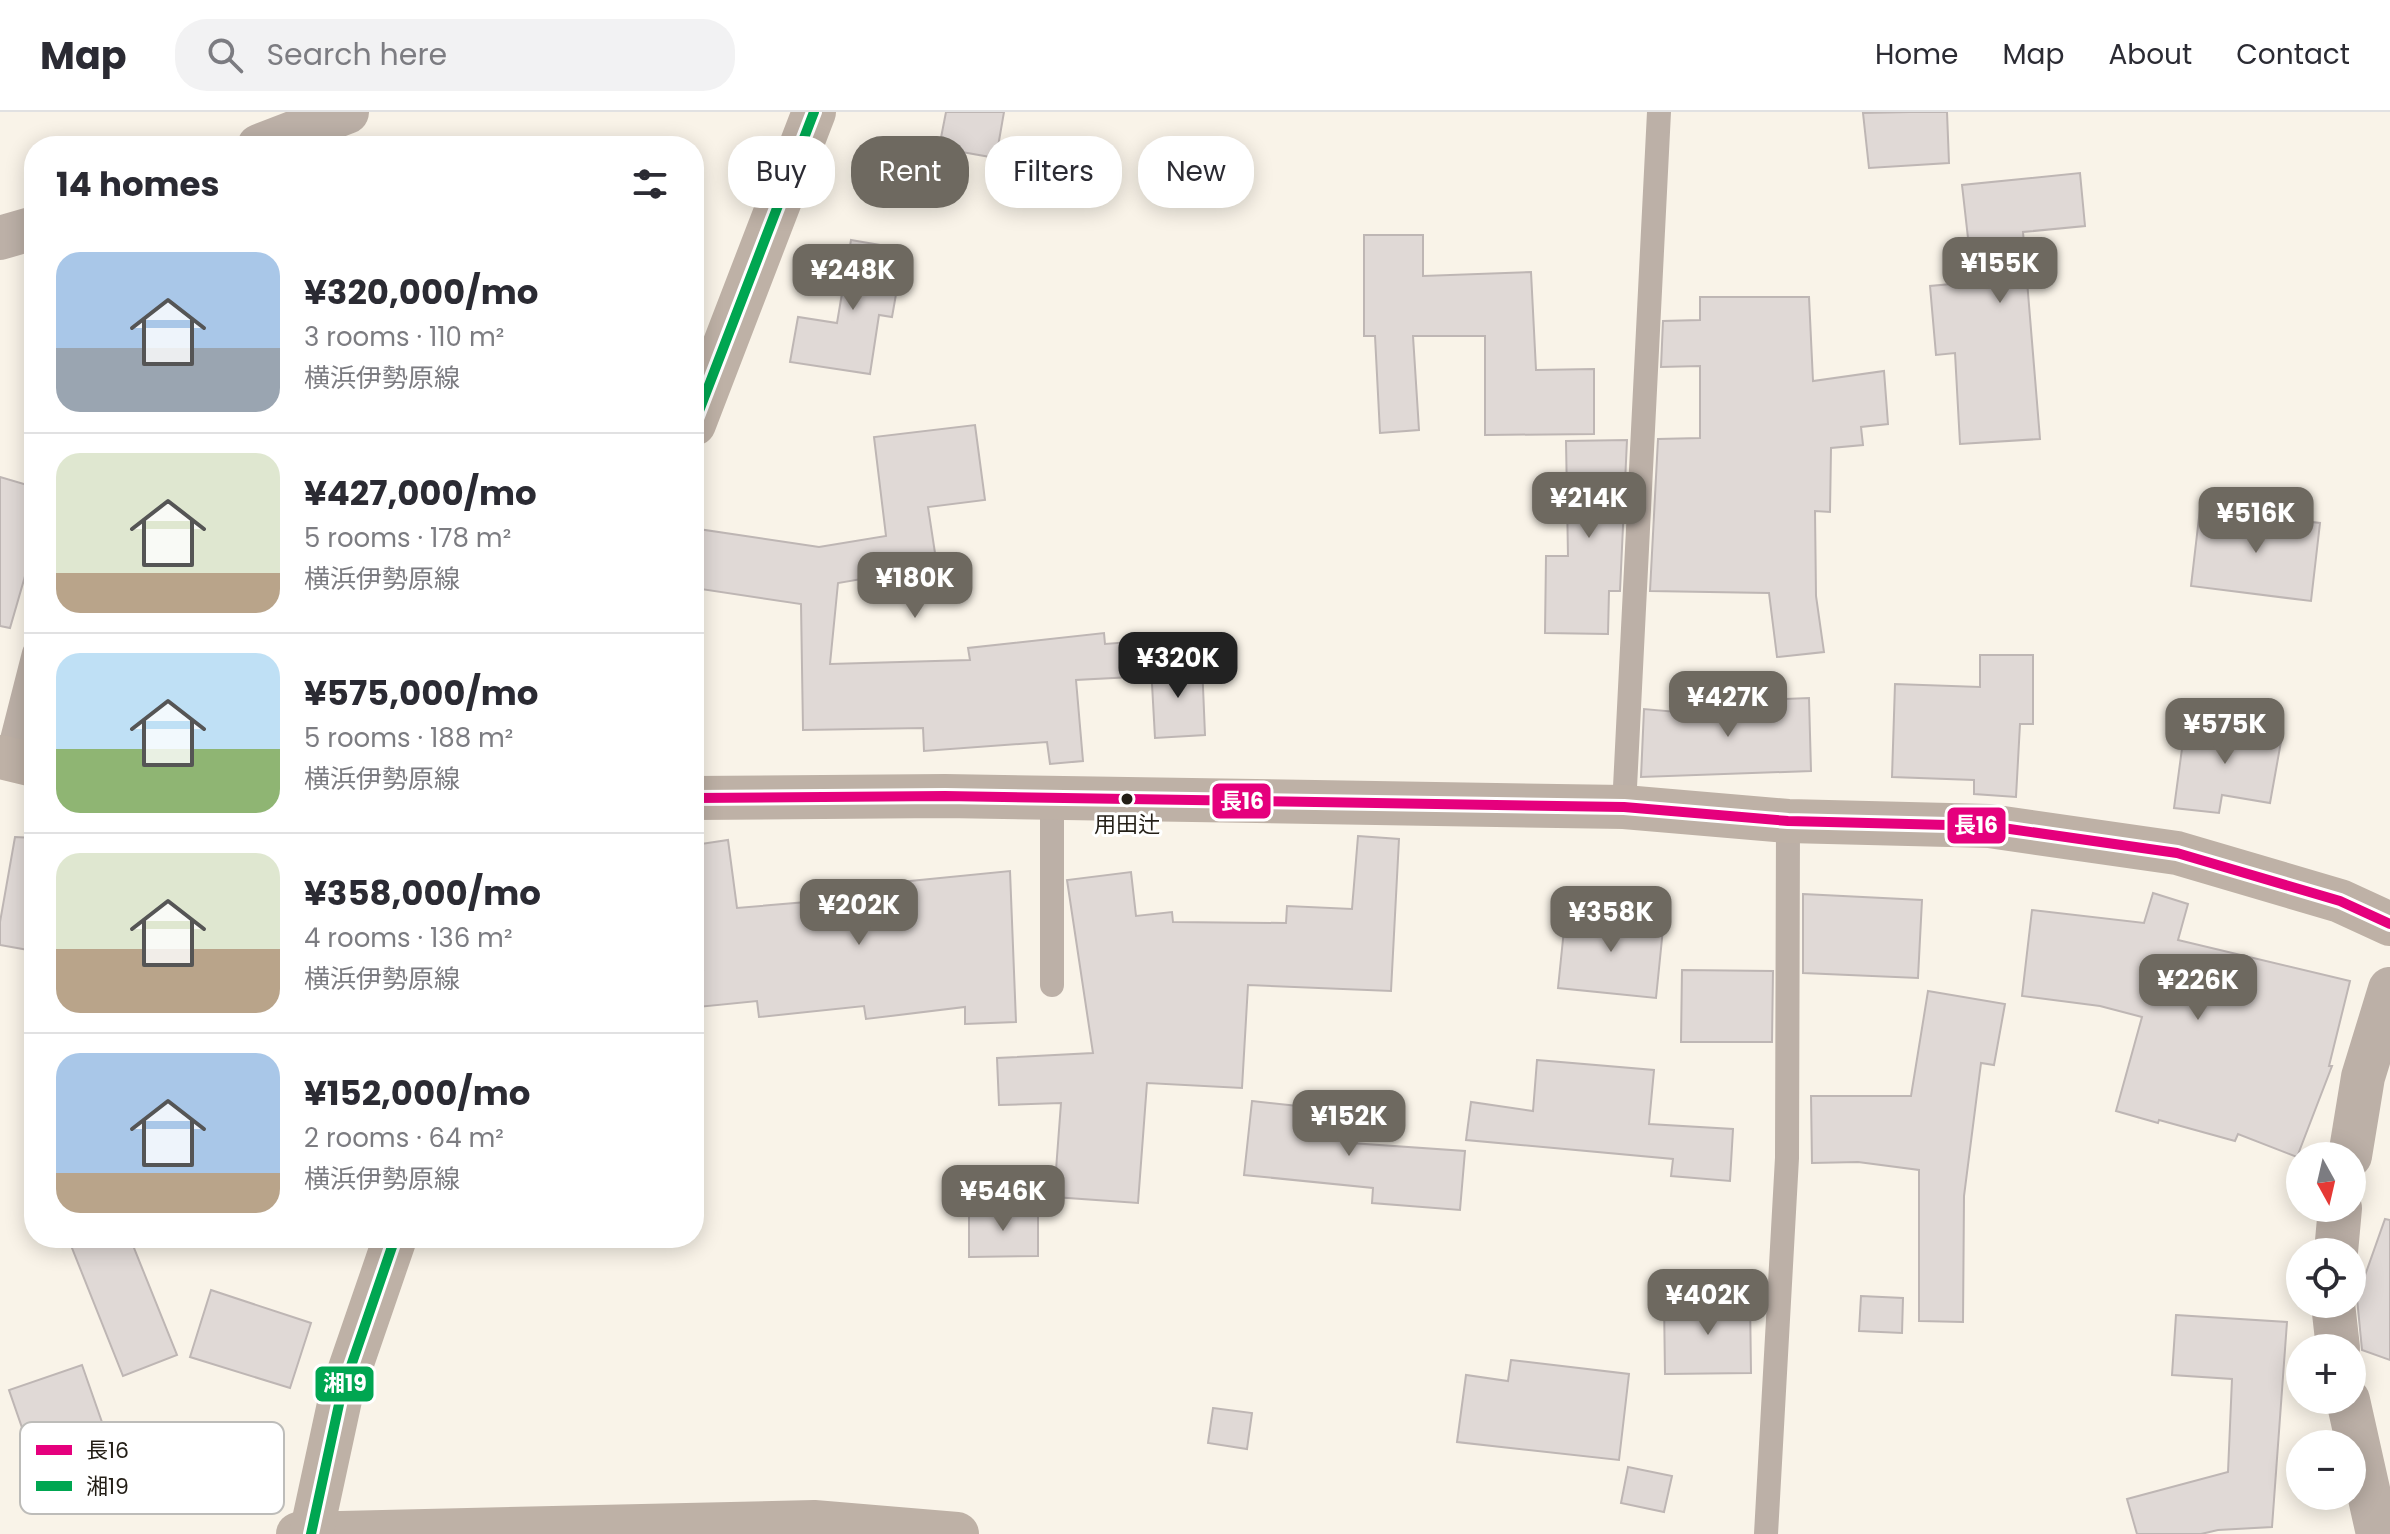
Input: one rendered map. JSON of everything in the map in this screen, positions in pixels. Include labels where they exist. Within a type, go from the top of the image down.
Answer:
[{"type":"main road","points":[[704,398],[814,112]]},
{"type":"main road","points":[[704,798],[1052,798],[1624,807],[1788,821],[1989,826],[2177,853],[2340,901],[2390,924]]},
{"type":"main road","points":[[311,1534],[341,1395],[392,1248]]},
{"type":"main road","points":[[298,1534],[814,1522],[957,1534]]},
{"type":"street","points":[[285,136],[347,112]]},
{"type":"street","points":[[0,238],[24,231]]},
{"type":"street","points":[[2352,1142],[2363,1077],[2390,989]]},
{"type":"street","points":[[2351,1414],[2378,1534]]},
{"type":"lane","points":[[1624,807],[1659,112]]},
{"type":"lane","points":[[14,760],[24,706]]},
{"type":"lane","points":[[1052,798],[1052,985]]},
{"type":"lane","points":[[1766,1534],[1787,1158],[1788,821]]},
{"type":"building","points":[[946,112],[1004,112],[1000,136],[985,136],[985,156],[969,153],[969,136],[941,136]]},
{"type":"building","points":[[1947,112],[1949,163],[1869,168],[1863,113]]},
{"type":"building","points":[[2080,173],[2085,226],[2023,232],[2040,439],[1960,444],[1955,353],[1936,355],[1930,286],[1973,282],[1962,185]]},
{"type":"building","points":[[1364,235],[1423,235],[1423,276],[1531,272],[1536,370],[1594,369],[1594,434],[1485,435],[1485,336],[1413,336],[1419,430],[1380,433],[1375,336],[1364,336]]},
{"type":"building","points":[[851,240],[904,249],[892,317],[879,315],[870,374],[790,362],[798,317],[837,323]]},
{"type":"building","points":[[1700,297],[1809,297],[1813,381],[1884,371],[1888,424],[1861,427],[1863,445],[1831,448],[1830,512],[1815,511],[1816,596],[1824,652],[1777,657],[1769,593],[1650,591],[1658,439],[1700,438],[1700,366],[1661,367],[1663,321],[1700,320]]},
{"type":"building","points":[[975,425],[985,500],[928,507],[937,566],[838,583],[830,664],[970,660],[968,648],[1104,633],[1105,644],[1130,642],[1132,677],[1076,680],[1083,761],[1050,764],[1047,742],[924,751],[923,728],[803,730],[801,604],[704,589],[704,530],[819,547],[886,536],[874,437]]},
{"type":"building","points":[[1627,440],[1620,591],[1609,591],[1608,634],[1545,633],[1546,556],[1568,556],[1566,441]]},
{"type":"building","points":[[0,477],[24,484],[24,580],[10,628],[0,626]]},
{"type":"building","points":[[2200,509],[2320,523],[2311,601],[2191,586]]},
{"type":"building","points":[[1980,655],[2033,655],[2033,724],[2020,724],[2016,797],[1974,794],[1974,780],[1892,777],[1895,684],[1980,687]]},
{"type":"building","points":[[1202,663],[1205,735],[1155,738],[1151,666]]},
{"type":"building","points":[[1809,698],[1811,771],[1641,777],[1644,709],[1699,714],[1699,702]]},
{"type":"building","points":[[2186,719],[2282,736],[2270,803],[2222,795],[2219,813],[2174,808]]},
{"type":"building","points":[[1358,836],[1399,839],[1391,991],[1248,985],[1242,1088],[1147,1083],[1138,1203],[1054,1197],[1061,1103],[999,1105],[997,1058],[1093,1053],[1067,880],[1131,872],[1136,916],[1172,912],[1173,922],[1286,923],[1287,906],[1352,909]]},
{"type":"building","points":[[15,837],[24,837],[24,949],[0,945],[0,922]]},
{"type":"building","points":[[728,840],[737,908],[842,899],[840,888],[1010,871],[1016,1022],[965,1024],[965,1007],[866,1019],[864,1006],[759,1017],[757,1001],[704,1006],[704,844]]},
{"type":"building","points":[[2153,893],[2188,904],[2178,940],[2350,981],[2329,1066],[2332,1066],[2303,1142],[2286,1142],[2286,1153],[2238,1134],[2235,1141],[2116,1111],[2142,1017],[2100,1006],[2022,996],[2032,910],[2144,923]]},
{"type":"building","points":[[1803,894],[1922,900],[1918,978],[1803,973]]},
{"type":"building","points":[[1566,910],[1664,919],[1656,998],[1558,988]]},
{"type":"building","points":[[1682,970],[1773,971],[1772,1042],[1681,1042]]},
{"type":"building","points":[[1928,991],[2005,1004],[1994,1065],[1981,1063],[1964,1196],[1963,1322],[1919,1321],[1919,1170],[1858,1162],[1812,1163],[1811,1096],[1911,1096]]},
{"type":"building","points":[[1537,1060],[1654,1070],[1649,1124],[1733,1129],[1730,1181],[1671,1176],[1673,1159],[1466,1140],[1471,1102],[1533,1111]]},
{"type":"building","points":[[1252,1101],[1354,1112],[1351,1143],[1465,1151],[1460,1210],[1372,1203],[1373,1188],[1244,1175]]},
{"type":"building","points":[[969,1210],[1038,1210],[1038,1256],[969,1257]]},
{"type":"building","points":[[2385,1219],[2390,1220],[2390,1360],[2366,1351],[2366,1334],[2360,1334],[2359,1318],[2366,1318],[2366,1273]]},
{"type":"building","points":[[72,1248],[134,1248],[177,1355],[123,1376]]},
{"type":"building","points":[[211,1290],[311,1323],[290,1388],[190,1357]]},
{"type":"building","points":[[1861,1296],[1903,1298],[1902,1333],[1859,1331]]},
{"type":"building","points":[[1750,1299],[1751,1373],[1665,1374],[1664,1301]]},
{"type":"building","points":[[2176,1315],[2287,1322],[2272,1527],[2201,1534],[2137,1534],[2127,1499],[2228,1472],[2232,1379],[2172,1375]]},
{"type":"building","points":[[1511,1360],[1629,1374],[1619,1460],[1457,1442],[1466,1375],[1508,1381]]},
{"type":"building","points":[[82,1365],[102,1422],[20,1422],[9,1390]]},
{"type":"building","points":[[1213,1408],[1252,1413],[1247,1449],[1208,1443]]},
{"type":"building","points":[[1628,1467],[1672,1476],[1664,1512],[1621,1503]]},
{"type":"transit line","name":"湘19","points":[[704,398],[814,112]]},
{"type":"transit line","name":"長16","points":[[704,798],[945,796],[1624,807],[1788,821],[1989,826],[2177,853],[2340,901],[2390,924]]},
{"type":"transit line","name":"湘19","points":[[311,1534],[341,1395],[392,1248]]},
{"type":"place","name":"用田辻","points":[[1127,799]]}]
